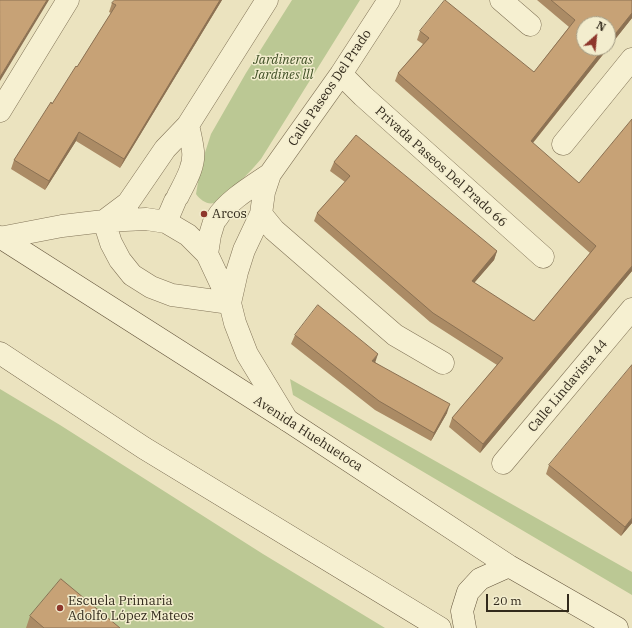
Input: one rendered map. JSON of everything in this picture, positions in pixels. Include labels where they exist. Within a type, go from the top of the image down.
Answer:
[{"type":"street","points":[[0,111],[68,0]]},
{"type":"street","points":[[104,221],[128,203],[165,149],[188,125],[267,0]]},
{"type":"street","name":"Calle Paseos Del Prado","points":[[230,303],[244,250],[261,214],[264,192],[270,174],[341,74],[389,0]]},
{"type":"street","points":[[501,0],[530,25]]},
{"type":"street","points":[[563,144],[632,59]]},
{"type":"street","name":"Privada Paseos Del Prado 66","points":[[341,74],[363,96],[542,258]]},
{"type":"street","points":[[166,222],[187,179],[192,164],[194,152],[188,125]]},
{"type":"street","name":"Calle Paseos Del Prado","points":[[270,174],[247,189],[222,211],[216,220],[210,235],[207,254],[230,303],[235,323],[247,354],[287,420]]},
{"type":"street","points":[[261,214],[274,230],[395,335],[443,363]]},
{"type":"street","points":[[0,238],[62,226],[104,221],[146,219],[166,222],[188,235],[207,254]]},
{"type":"street","points":[[104,221],[111,243],[120,260],[132,275],[138,279],[151,287],[172,295],[230,303]]},
{"type":"street","name":"Avenida Huehuetoca","points":[[0,238],[287,420],[509,566],[617,628]]},
{"type":"street","name":"Calle Lindavista 44","points":[[503,462],[632,309]]},
{"type":"street","points":[[0,353],[144,448],[440,628]]},
{"type":"street","points":[[465,628],[462,611],[468,592],[480,579],[509,566]]},
{"type":"green space","name":"Jardineras Jardines lll","points":[[292,0],[360,0],[261,159],[246,176],[217,202],[205,202],[196,194],[201,165],[211,134],[246,73]]},
{"type":"green space","points":[[290,379],[632,572],[632,595],[293,395]]},
{"type":"green space","points":[[0,389],[60,425],[263,554],[385,628],[0,628]]},
{"type":"building","points":[[0,0],[47,0],[0,77]]},
{"type":"building","points":[[115,0],[220,0],[124,159],[79,132],[49,181],[14,160],[51,102],[52,104],[76,66],[77,67],[116,5],[112,3]]},
{"type":"building","points":[[445,0],[534,72],[575,20],[551,0],[632,0],[632,13],[616,33],[616,16],[576,16],[576,56],[598,56],[531,141],[579,183],[632,119],[632,266],[483,444],[452,418],[503,358],[433,313],[317,213],[350,176],[334,162],[356,135],[497,251],[472,281],[534,321],[596,246],[398,73],[429,38],[420,31]]},
{"type":"building","points":[[318,305],[378,354],[372,361],[450,404],[434,433],[379,401],[295,335]]},
{"type":"building","points":[[632,365],[632,518],[625,527],[549,465]]},
{"type":"building","name":"Escuela Primaria Adolfo López Mateos","points":[[61,579],[120,628],[44,628],[30,616]]},
{"type":"place","name":"Arcos","points":[[204,214]]},
{"type":"place","name":"Escuela Primaria Adolfo López Mateos","points":[[60,608]]}]
